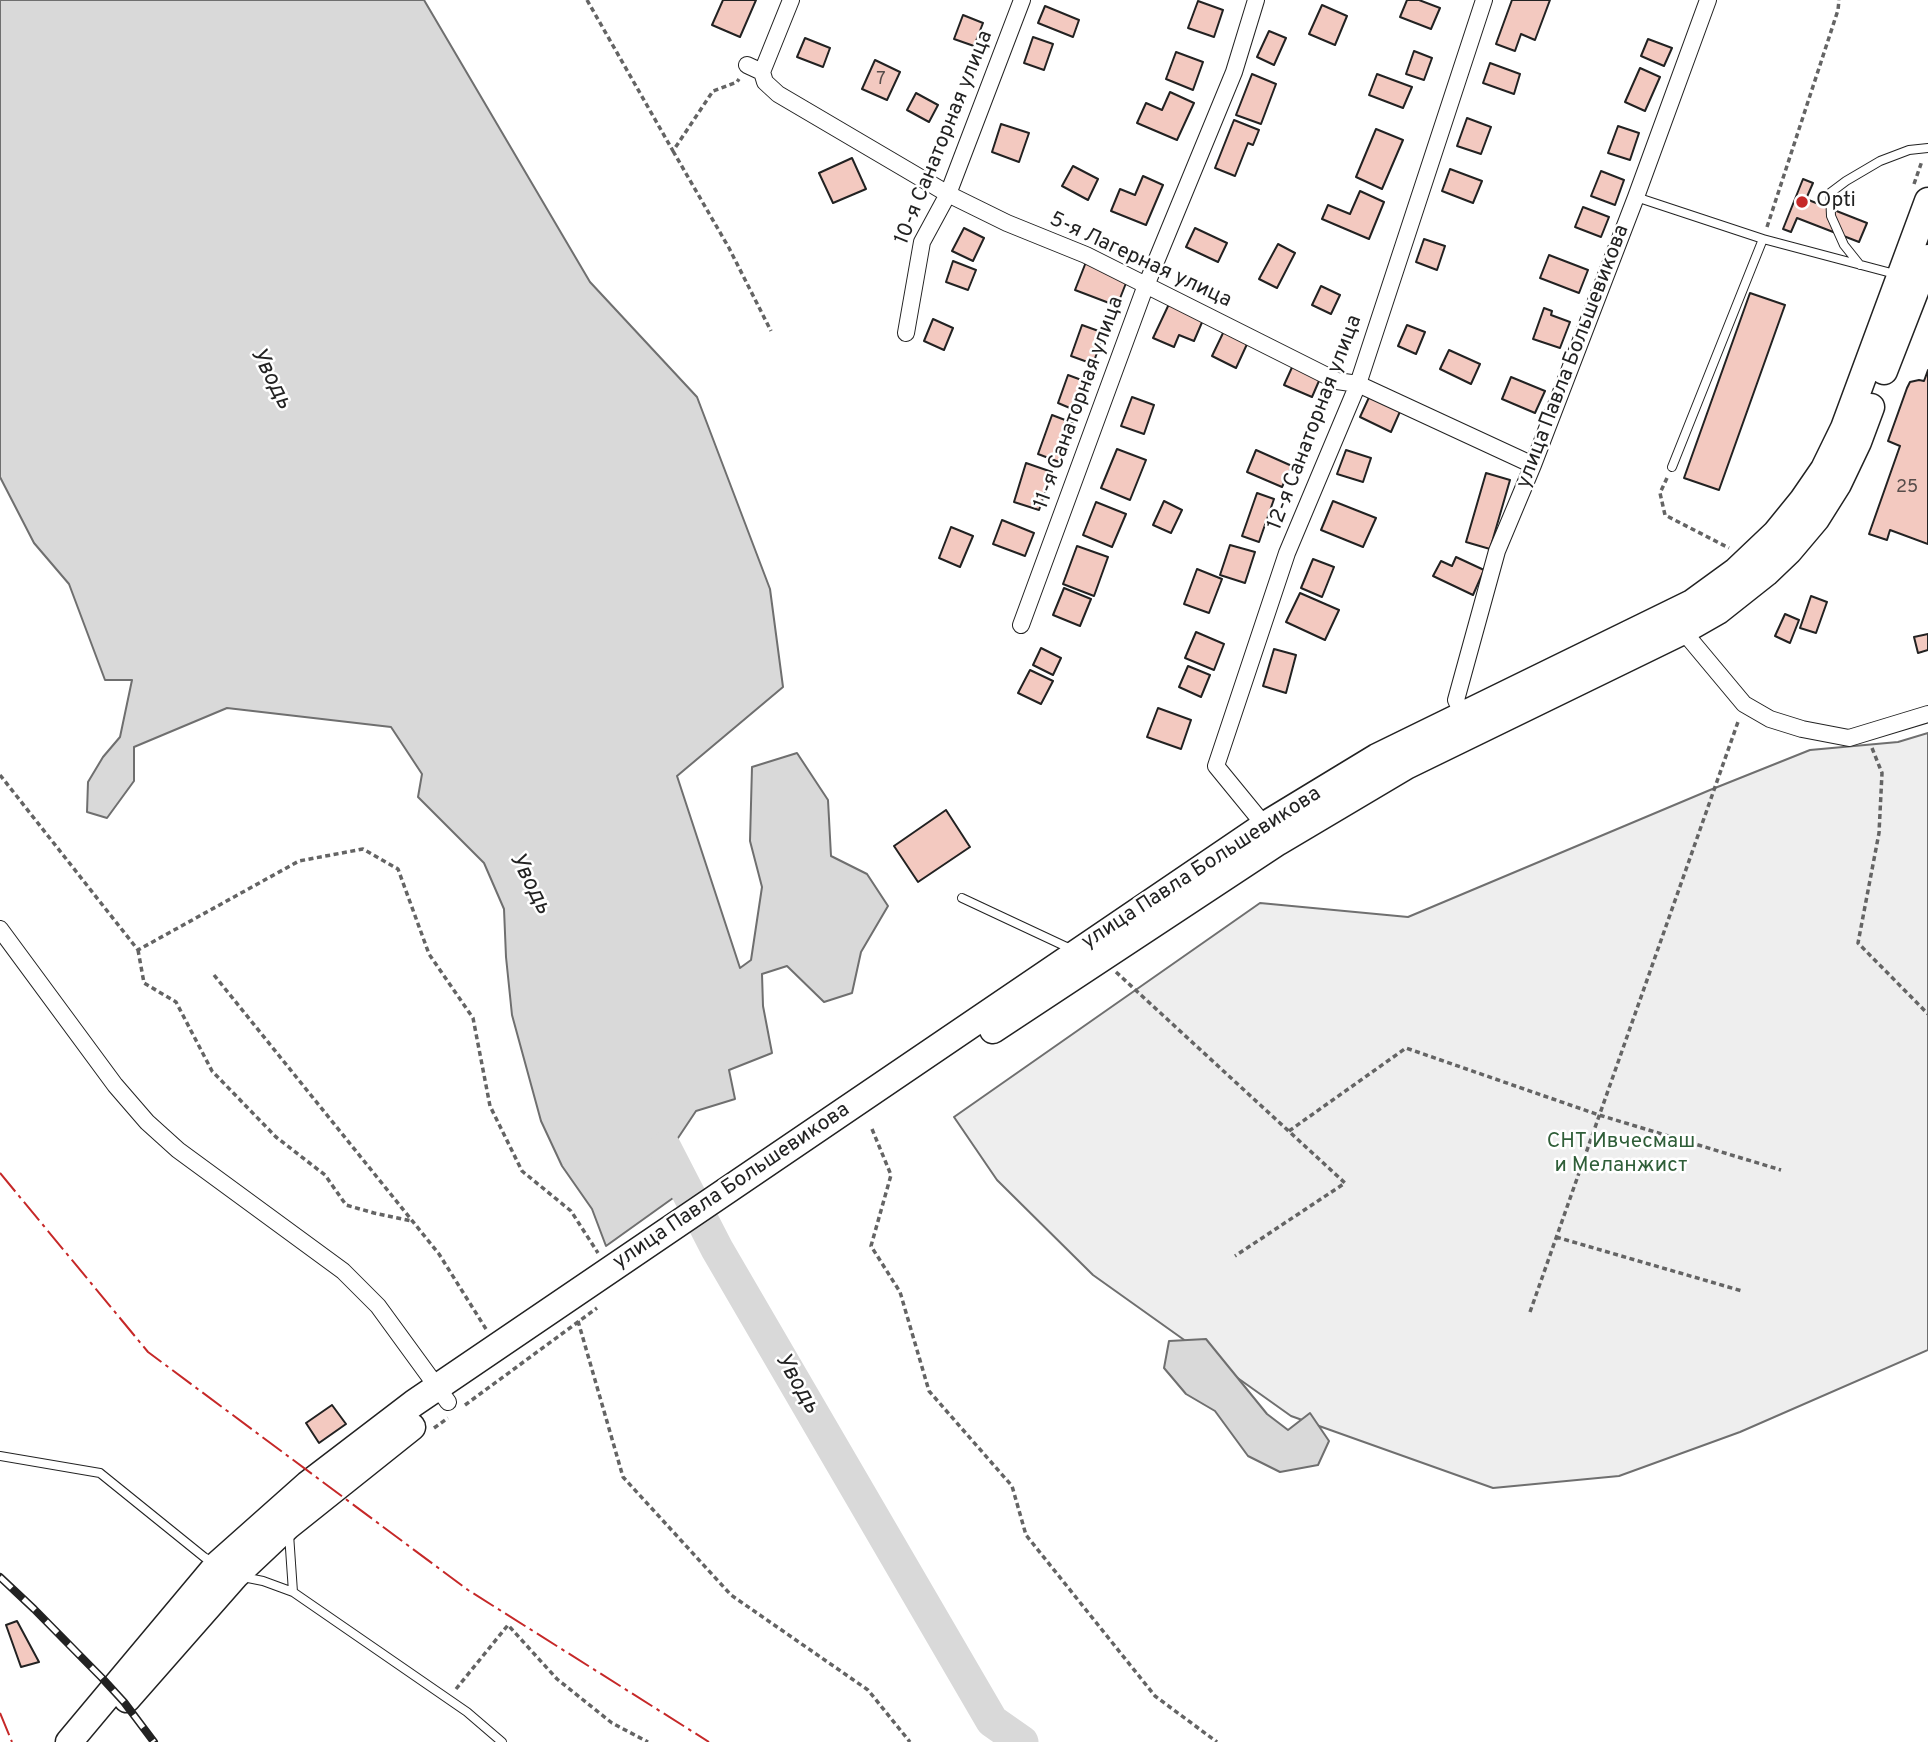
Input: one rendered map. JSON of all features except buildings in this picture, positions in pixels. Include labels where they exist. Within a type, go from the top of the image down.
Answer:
[{"type":"main road","name":"улица Павла Большевикова","points":[[1272,834],[1683,631],[1718,611],[1766,573],[1816,519],[1838,484],[1858,442],[1916,271],[1921,193]]},
{"type":"main road","name":"улица Павла Большевикова","points":[[69,1742],[309,1483],[442,1394],[614,1269],[756,1178],[1272,834],[1377,757],[1692,603],[1736,570],[1776,533],[1802,501],[1829,459],[1916,271]]},
{"type":"main road","name":"улица Павла Большевикова","points":[[90,1742],[227,1570],[288,1526],[413,1426],[442,1394]]},
{"type":"street","points":[[755,68],[791,0]]},
{"type":"street","name":"10-я Санаторная улица","points":[[906,334],[922,242],[948,194],[1022,0]]},
{"type":"street","name":"11-я Санаторная улица","points":[[1021,625],[1147,284],[1234,72],[1256,0]]},
{"type":"street","name":"12-я Санаторная улица","points":[[1272,834],[1216,766],[1287,553],[1358,384],[1484,0]]},
{"type":"street","name":"улица Павла Большевикова","points":[[1463,715],[1456,700],[1497,551],[1533,466],[1709,0]]},
{"type":"street","name":"5-я Лагерная улица","points":[[755,68],[778,94],[948,194],[1007,223],[1086,255],[1147,284],[1337,381],[1358,384],[1533,466]]},
{"type":"street","points":[[1683,631],[1744,704],[1770,719],[1802,729],[1849,738],[1928,714]]},
{"type":"street","points":[[0,929],[114,1085],[146,1122],[178,1150],[343,1271],[378,1306],[442,1394]]},
{"type":"lane","points":[[1860,265],[1844,245],[1831,216],[1830,193],[1880,161],[1909,150],[1927,148]]},
{"type":"lane","points":[[1636,197],[1763,239],[1860,265],[1916,271]]},
{"type":"lane","points":[[1672,467],[1763,239]]},
{"type":"lane","points":[[962,898],[1090,955]]},
{"type":"lane","points":[[0,1456],[100,1473],[204,1558],[227,1570],[293,1592],[467,1712],[502,1742]]},
{"type":"lane","points":[[288,1526],[293,1592]]},
{"type":"path","points":[[587,0],[729,248],[771,331]]},
{"type":"path","points":[[1763,239],[1834,23],[1839,0]]},
{"type":"path","points":[[673,151],[713,91],[737,82],[755,68]]},
{"type":"path","points":[[1921,193],[1927,148]]},
{"type":"path","points":[[1672,467],[1660,493],[1665,515],[1730,549]]},
{"type":"path","points":[[1530,1312],[1744,704]]},
{"type":"path","points":[[1866,733],[1882,773],[1879,833],[1858,943],[1928,1014]]},
{"type":"path","points":[[0,775],[138,950],[144,983],[176,1002],[212,1071],[276,1137],[325,1175],[346,1205],[413,1221]]},
{"type":"path","points":[[138,950],[299,861],[363,849],[398,869],[429,954],[473,1018],[490,1105],[522,1171],[572,1211],[614,1269]]},
{"type":"path","points":[[1090,955],[1345,1183],[1236,1256]]},
{"type":"path","points":[[214,975],[439,1254],[491,1336]]},
{"type":"path","points":[[1289,1131],[1406,1048],[1599,1115],[1781,1170]]},
{"type":"path","points":[[872,1129],[891,1175],[871,1246],[900,1292],[929,1391],[1012,1486],[1026,1535],[1156,1696],[1217,1742]]},
{"type":"path","points":[[1556,1237],[1742,1291]]},
{"type":"path","points":[[578,1321],[623,1477],[731,1595],[868,1690],[909,1742]]},
{"type":"path","points":[[448,1699],[508,1625],[557,1679],[612,1723],[648,1742]]},
{"type":"green space","name":"СНТ Ивчесмаш и Меланжист","points":[[1928,733],[1928,1350],[1740,1432],[1619,1476],[1493,1488],[1291,1416],[1093,1275],[997,1180],[954,1117],[1260,903],[1408,917],[1810,750],[1898,742]]},
{"type":"water","points":[[0,0],[424,0],[590,282],[697,397],[770,589],[783,687],[677,776],[740,968],[751,960],[762,887],[750,841],[752,767],[797,753],[828,800],[831,856],[867,874],[888,906],[861,952],[852,993],[824,1002],[787,966],[762,974],[763,1006],[772,1053],[729,1070],[735,1099],[696,1111],[676,1141],[694,1183],[606,1246],[592,1209],[562,1166],[541,1121],[512,1015],[504,909],[484,863],[418,797],[422,774],[391,727],[227,708],[134,747],[134,781],[107,818],[87,812],[88,782],[103,757],[120,737],[132,680],[105,680],[69,584],[34,543],[0,477]]},
{"type":"water","points":[[1206,1339],[1267,1414],[1288,1430],[1310,1413],[1329,1441],[1318,1465],[1280,1472],[1248,1456],[1215,1411],[1186,1394],[1164,1368],[1169,1341]]},
{"type":"waterway","name":"Уводь","points":[[665,1148],[717,1249],[992,1721],[1022,1742]]},
{"type":"railway","points":[[0,1577],[102,1678],[154,1742]]},
{"type":"power","points":[[0,1173],[148,1352],[468,1590],[709,1742]]},
{"type":"power","points":[[0,1713],[12,1742]]},
{"type":"place","name":"Opti","points":[[1802,202]]}]
